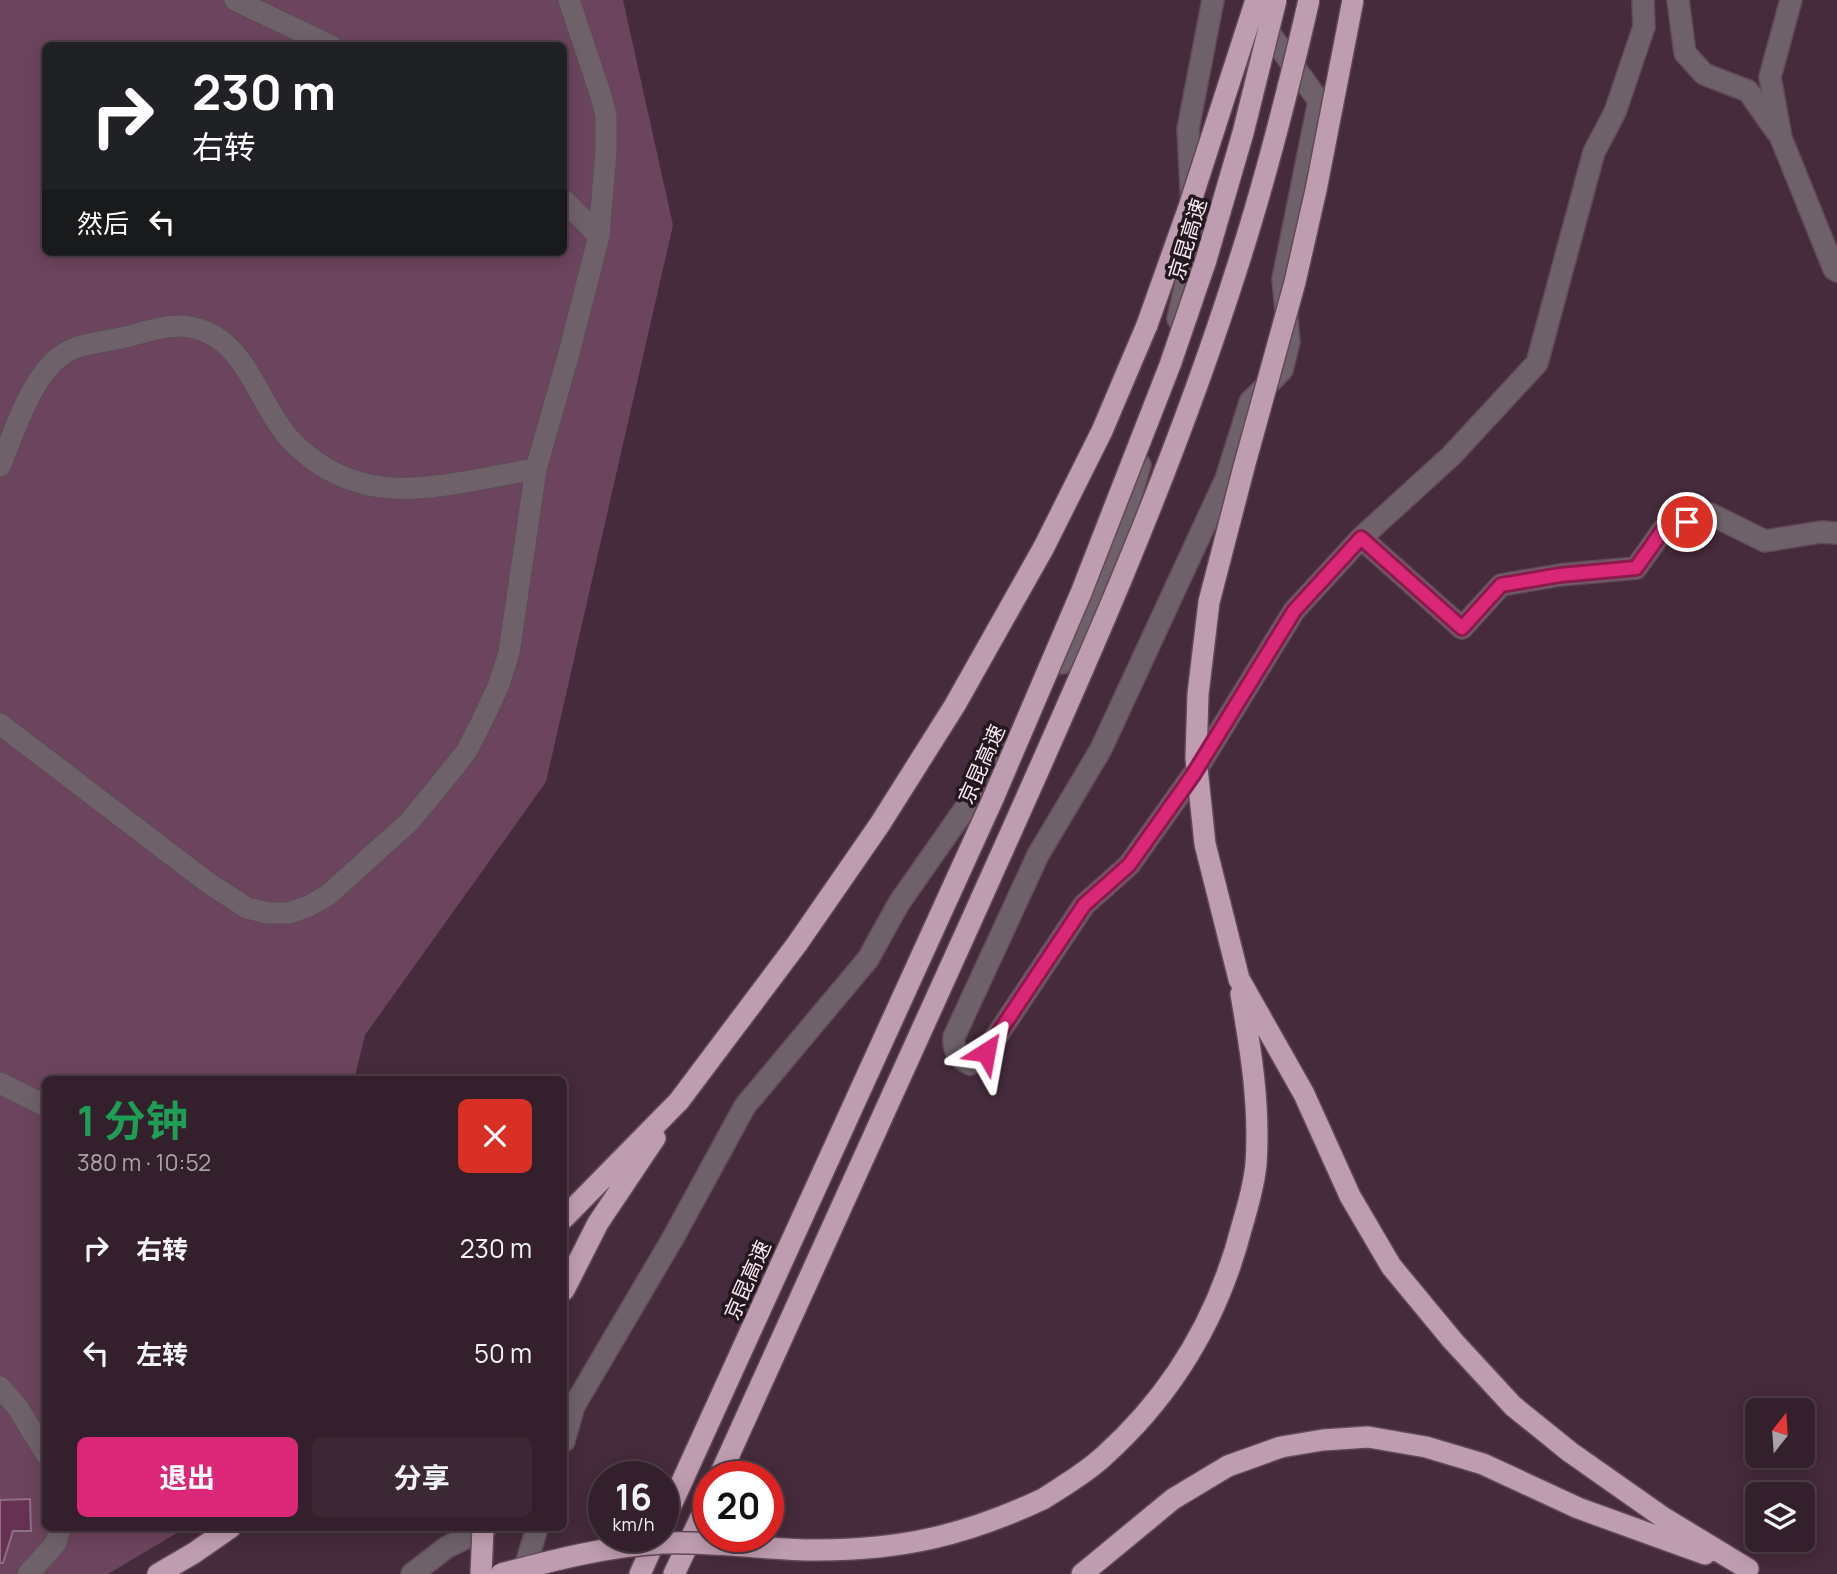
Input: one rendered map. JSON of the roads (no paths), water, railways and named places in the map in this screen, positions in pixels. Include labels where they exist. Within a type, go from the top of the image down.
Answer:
[{"type":"highway","points":[[567,1284],[598,1223],[679,1101],[797,944],[880,824],[955,705],[1050,536],[1102,431],[1147,325],[1189,207],[1253,0]]},
{"type":"highway","name":"京昆高速","points":[[679,1488],[1002,778],[1082,593],[1170,365],[1206,260],[1237,156],[1276,0]]},
{"type":"highway","points":[[726,1461],[1052,744],[1111,605],[1233,282],[1309,0]]},
{"type":"highway","points":[[501,1574],[591,1552],[662,1544],[818,1550],[901,1545],[943,1537],[999,1520],[1043,1499],[1102,1458],[1147,1414],[1192,1349],[1210,1317],[1226,1282],[1247,1210],[1256,1166],[1257,1120],[1255,1070],[1239,979],[1205,844],[1196,758],[1198,694],[1209,602],[1296,282],[1317,190],[1353,0]]},
{"type":"highway","points":[[1239,979],[1304,1094],[1350,1196],[1391,1266],[1453,1341],[1513,1406],[1570,1452],[1664,1518],[1754,1572]]},
{"type":"highway","points":[[567,1215],[679,1101]]},
{"type":"highway","points":[[1082,1574],[1172,1499],[1228,1466],[1281,1447],[1323,1440],[1368,1437],[1426,1447],[1483,1464],[1577,1508],[1754,1572]]},
{"type":"highway","points":[[158,1574],[226,1531]]},
{"type":"highway","points":[[481,1574],[484,1531]]},
{"type":"highway","points":[[674,1574],[693,1534]]},
{"type":"highway","points":[[640,1574],[650,1552]]},
{"type":"street","points":[[235,0],[323,42]]},
{"type":"street","points":[[0,724],[207,882],[247,908],[268,913],[289,913],[328,895],[410,822],[466,752],[498,687],[509,653],[536,468],[599,236],[606,116],[569,0]]},
{"type":"street","points":[[569,1407],[673,1238],[745,1106],[867,959],[900,903],[1055,678],[1115,548],[1140,465],[1180,312],[1194,246],[1188,129],[1213,0]]},
{"type":"street","points":[[1253,0],[1251,8],[1319,101],[1283,279],[1289,342],[1282,370],[1250,402],[1226,479],[1101,749],[1038,855],[954,1037],[954,1047],[962,1060],[970,1064],[986,1052],[1084,905],[1129,865],[1193,775],[1294,611],[1361,538],[1452,455],[1537,363],[1594,152],[1615,112],[1644,27],[1643,0]]},
{"type":"street","points":[[1678,0],[1685,53],[1704,74],[1748,91],[1782,138]]},
{"type":"street","points":[[1791,0],[1770,77],[1782,138],[1837,271]]},
{"type":"street","points":[[567,203],[599,236]]},
{"type":"street","points":[[0,466],[30,394],[43,373],[58,357],[74,348],[177,326],[207,333],[234,349],[275,420],[288,437],[306,456],[330,471],[359,483],[385,488],[409,488],[536,468]]},
{"type":"street","points":[[1361,538],[1462,628],[1501,585],[1560,575],[1636,568],[1663,530],[1710,514],[1765,541],[1821,532],[1837,533]]},
{"type":"street","points":[[0,1083],[42,1104]]},
{"type":"street","points":[[0,1387],[19,1408],[42,1447]]},
{"type":"street","points":[[28,1574],[56,1543],[60,1531]]},
{"type":"street","points":[[412,1574],[447,1547],[478,1531]]},
{"type":"street","points":[[523,1574],[536,1531]]}]
